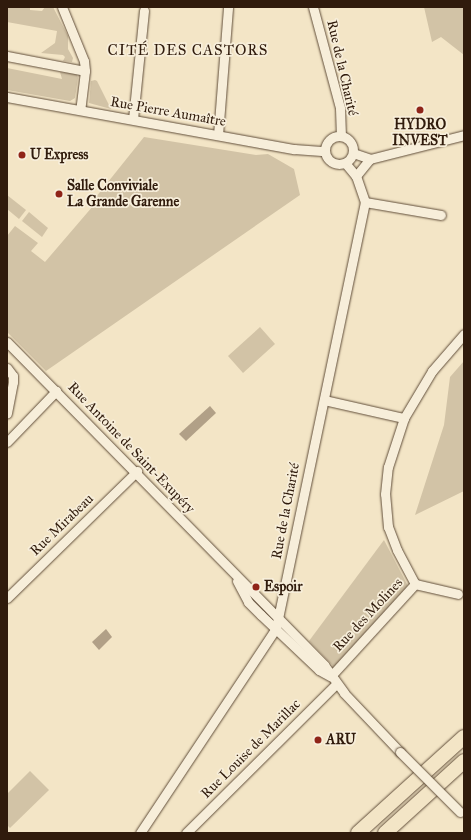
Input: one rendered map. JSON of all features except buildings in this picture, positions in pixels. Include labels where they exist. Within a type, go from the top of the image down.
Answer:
[{"type":"highway","points":[[358,833],[464,737]]},
{"type":"highway","points":[[385,833],[464,761]]},
{"type":"street","points":[[62,7],[81,50],[86,71],[80,109]]},
{"type":"street","points":[[218,135],[228,7]]},
{"type":"street","name":"Rue de la Charité","points":[[313,7],[340,108],[341,136]]},
{"type":"street","points":[[134,119],[144,11]]},
{"type":"street","points":[[7,56],[86,71]]},
{"type":"street","name":"Rue Pierre Aumaître","points":[[7,97],[80,109],[294,149],[325,151]]},
{"type":"street","points":[[353,153],[370,159],[464,135]]},
{"type":"street","points":[[353,153],[351,144],[341,136],[329,140],[325,151],[328,158],[334,163],[345,163],[356,176],[365,202],[441,215]]},
{"type":"street","points":[[345,163],[353,153]]},
{"type":"street","points":[[356,176],[370,159]]},
{"type":"street","name":"Rue de la Charité","points":[[140,833],[277,624],[365,202]]},
{"type":"street","name":"Rue des Molines","points":[[331,676],[416,584],[397,550],[388,527],[385,494],[391,454],[404,418],[432,371],[464,334]]},
{"type":"street","name":"Rue Antoine de Saint-Exupéry","points":[[7,342],[137,472],[277,624],[324,665],[336,684],[462,815]]},
{"type":"street","points":[[7,368],[13,376],[7,413]]},
{"type":"street","points":[[7,442],[56,391]]},
{"type":"street","points":[[324,400],[404,418]]},
{"type":"street","name":"Rue Mirabeau","points":[[7,598],[137,472]]},
{"type":"street","points":[[416,584],[458,594]]},
{"type":"street","name":"Rue Louise de Marillac","points":[[186,833],[336,684]]},
{"type":"shaded area","points":[[7,7],[30,7],[30,10],[42,11],[45,7],[53,7],[68,36],[68,49],[73,58],[72,62],[63,61],[65,57],[63,55],[41,53],[55,43],[57,31],[7,22]]},
{"type":"shaded area","points":[[424,7],[464,7],[464,55],[441,37],[432,42]]},
{"type":"shaded area","points":[[7,68],[62,79],[60,72],[77,74],[78,78],[75,98],[70,101],[7,90]]},
{"type":"shaded area","points":[[91,81],[97,81],[111,109],[89,103]]},
{"type":"shaded area","points":[[144,137],[256,155],[268,154],[294,169],[300,195],[46,371],[7,332],[7,236],[15,226],[38,243],[31,251],[45,262],[93,206],[92,202]]},
{"type":"shaded area","points":[[7,195],[26,210],[19,219],[7,209]]},
{"type":"shaded area","points":[[29,212],[48,228],[42,237],[22,221]]},
{"type":"shaded area","points":[[260,327],[275,344],[243,373],[228,356]]},
{"type":"shaded area","points":[[464,361],[464,491],[415,515],[444,425],[450,377]]},
{"type":"shaded area","points":[[210,406],[216,413],[186,441],[179,434]]},
{"type":"shaded area","points":[[384,540],[408,586],[334,667],[309,641]]},
{"type":"shaded area","points":[[106,629],[112,637],[99,650],[92,642]]},
{"type":"shaded area","points":[[30,771],[49,790],[10,828],[7,825],[7,794]]},
{"type":"place","name":"HYDRO INVEST","points":[[420,110]]},
{"type":"place","name":"U Express","points":[[22,155]]},
{"type":"place","name":"Salle Conviviale La Grande Garenne","points":[[59,194]]},
{"type":"place","name":"Espoir","points":[[256,587]]},
{"type":"place","name":"ARU","points":[[318,740]]},
{"type":"district","name":"CITÉ DES CASTORS","points":[[188,51]]}]
